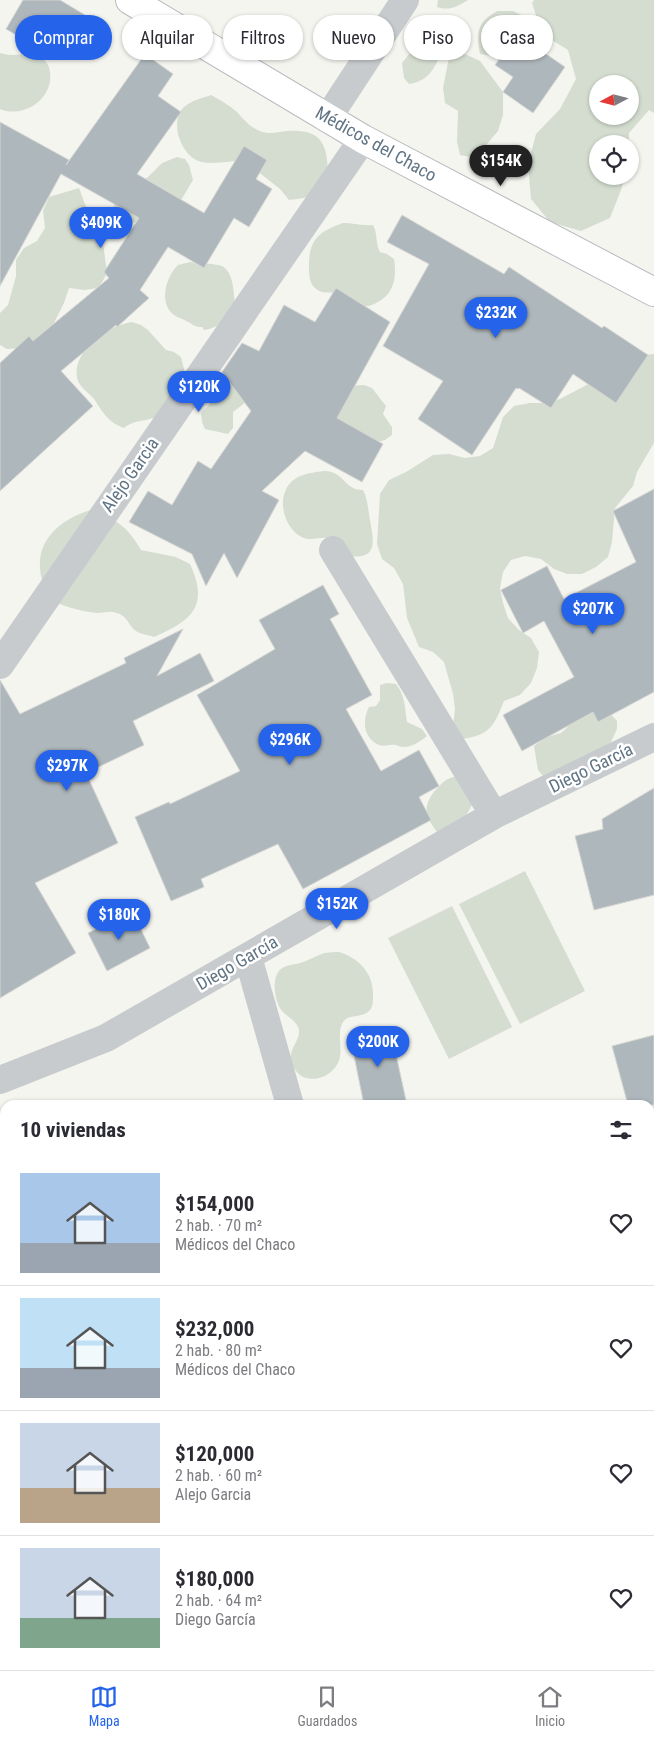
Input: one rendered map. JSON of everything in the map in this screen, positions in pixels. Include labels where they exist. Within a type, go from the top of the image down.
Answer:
[{"type":"main road","name":"Médicos del Chaco","points":[[130,0],[363,139],[654,292]]},
{"type":"street","points":[[328,119],[405,0]]},
{"type":"street","name":"Alejo Garcia","points":[[0,665],[22,630],[363,139]]},
{"type":"street","points":[[333,550],[494,815]]},
{"type":"street","name":"Diego García","points":[[0,1080],[106,1038],[494,815],[654,737]]},
{"type":"street","points":[[248,956],[289,1100]]},
{"type":"shaded area","points":[[438,0],[468,0],[457,6],[445,9],[437,7]]},
{"type":"shaded area","points":[[534,0],[654,0],[654,113],[649,110],[639,122],[639,75],[589,75],[589,125],[636,125],[629,135],[589,135],[589,185],[622,185],[610,218],[581,231],[550,222],[531,199],[528,164],[536,134],[560,109],[576,79],[568,50],[553,41],[553,15],[536,15],[532,3]]},
{"type":"shaded area","points":[[497,11],[513,11],[522,15],[490,15]]},
{"type":"shaded area","points":[[481,26],[481,54],[478,40]]},
{"type":"shaded area","points":[[0,53],[15,55],[15,60],[44,60],[49,67],[50,81],[42,98],[27,109],[9,111],[0,109]]},
{"type":"shaded area","points":[[471,57],[480,61],[503,92],[503,115],[498,131],[475,158],[460,155],[457,142],[458,111],[445,103],[443,88],[448,60],[471,60]]},
{"type":"shaded area","points":[[404,60],[437,60],[426,77],[416,83],[409,84],[404,78],[402,63]]},
{"type":"shaded area","points":[[211,95],[231,107],[250,125],[260,131],[270,133],[300,131],[317,137],[325,149],[328,179],[312,195],[289,200],[280,189],[243,160],[212,163],[200,162],[190,156],[181,144],[177,129],[179,114],[183,108],[196,100]]},
{"type":"shaded area","points":[[177,157],[185,159],[189,165],[193,180],[180,202],[141,223],[126,222],[119,218],[115,212],[113,195],[148,177],[162,163]]},
{"type":"shaded area","points":[[79,188],[90,218],[91,233],[88,237],[103,243],[107,273],[99,288],[84,290],[69,288],[50,331],[25,348],[7,349],[0,345],[0,313],[8,305],[16,276],[16,260],[24,248],[37,241],[45,228],[43,211],[49,197]]},
{"type":"shaded area","points":[[343,223],[373,225],[380,252],[394,259],[395,272],[391,289],[383,299],[368,306],[358,304],[337,293],[318,290],[311,282],[309,260],[312,245],[321,234]]},
{"type":"shaded area","points":[[190,262],[222,266],[231,278],[235,307],[222,322],[209,329],[204,330],[202,327],[195,326],[176,316],[169,310],[166,304],[167,282],[170,276],[178,265]]},
{"type":"shaded area","points":[[132,322],[148,330],[166,350],[174,352],[181,357],[185,373],[167,405],[158,415],[124,428],[108,418],[82,387],[77,378],[77,368],[80,358],[94,341],[113,328]]},
{"type":"shaded area","points":[[654,354],[654,443],[637,472],[633,486],[615,508],[612,542],[608,557],[596,567],[582,574],[567,574],[554,569],[541,559],[525,556],[511,560],[503,572],[500,588],[503,603],[508,618],[519,630],[531,638],[539,652],[537,668],[531,683],[520,695],[504,701],[490,728],[479,735],[462,739],[453,726],[455,709],[453,694],[444,662],[433,652],[419,647],[407,618],[403,584],[394,568],[382,559],[377,544],[380,494],[389,480],[433,455],[449,454],[465,458],[480,456],[493,448],[503,417],[514,406],[545,403],[560,399],[643,355]]},
{"type":"shaded area","points":[[229,375],[246,402],[233,412],[233,428],[228,434],[205,429],[201,414],[212,401],[216,382]]},
{"type":"shaded area","points":[[364,385],[372,388],[386,406],[383,414],[392,427],[392,435],[385,440],[378,442],[337,423],[336,395],[348,386]]},
{"type":"shaded area","points":[[324,471],[336,474],[351,487],[363,490],[368,505],[373,542],[372,548],[365,555],[358,557],[348,556],[331,539],[308,539],[301,537],[295,533],[287,520],[284,513],[283,498],[291,482],[301,476]]},
{"type":"shaded area","points":[[91,510],[108,517],[120,525],[131,535],[141,550],[176,557],[190,564],[196,578],[198,591],[194,610],[188,618],[168,631],[154,637],[136,631],[118,613],[97,613],[81,610],[62,605],[53,600],[47,592],[41,576],[40,563],[46,542],[52,533],[69,519]]},
{"type":"shaded area","points":[[387,683],[396,684],[401,693],[407,722],[422,729],[427,736],[419,742],[405,747],[396,745],[381,746],[374,742],[367,733],[365,717],[369,707],[376,706],[380,700],[380,685]]},
{"type":"shaded area","points":[[606,709],[617,721],[617,729],[610,744],[543,776],[538,770],[534,746],[547,737],[561,733],[567,728],[571,714]]},
{"type":"shaded area","points":[[460,776],[472,805],[464,819],[437,832],[430,822],[427,812],[430,797],[448,779]]},
{"type":"shaded area","points":[[525,871],[585,991],[520,1024],[459,904]]},
{"type":"shaded area","points":[[452,906],[512,1027],[449,1059],[388,938]]},
{"type":"shaded area","points":[[339,952],[353,958],[368,974],[373,988],[371,1009],[367,1013],[346,1019],[343,1022],[340,1030],[339,1061],[332,1071],[323,1077],[306,1078],[297,1072],[292,1062],[292,1052],[299,1030],[298,1026],[283,1012],[278,1004],[275,991],[276,976],[286,966],[323,954]]},
{"type":"building","points":[[23,0],[60,0],[85,15],[15,15],[15,34],[6,29]]},
{"type":"building","points":[[553,59],[565,67],[533,113],[503,92],[513,77],[495,65],[499,60]]},
{"type":"building","points":[[141,60],[153,60],[173,74],[158,96],[181,112],[137,174],[204,213],[244,146],[267,160],[256,179],[272,189],[249,227],[234,218],[204,268],[168,247],[140,290],[149,298],[117,327],[116,325],[61,371],[93,406],[0,491],[0,363],[29,336],[33,341],[109,278],[104,272],[139,218],[61,174],[0,286],[0,122],[69,160],[66,165]]},
{"type":"building","points":[[402,215],[504,274],[509,267],[602,328],[604,326],[648,355],[616,403],[573,374],[551,408],[516,388],[472,455],[418,419],[443,381],[383,346],[429,264],[387,242]]},
{"type":"building","points":[[336,288],[390,322],[337,418],[383,444],[362,482],[305,451],[262,491],[279,500],[237,578],[224,553],[206,586],[192,554],[129,522],[148,491],[172,505],[198,461],[211,469],[251,411],[222,372],[242,343],[259,351],[284,305],[315,322]]},
{"type":"building","points":[[654,489],[654,692],[598,722],[593,712],[522,751],[503,715],[574,677],[544,621],[523,633],[501,590],[547,566],[564,599],[636,562],[613,511]]},
{"type":"building","points":[[323,585],[339,614],[330,619],[372,695],[346,709],[381,771],[419,750],[439,786],[419,797],[431,820],[303,889],[278,844],[201,879],[204,887],[171,901],[135,817],[169,802],[170,804],[240,771],[197,695],[275,649],[259,620]]},
{"type":"building","points":[[183,629],[157,676],[200,653],[214,681],[133,721],[144,745],[86,773],[118,843],[35,883],[76,953],[0,998],[0,680],[20,714],[126,663],[124,658]]},
{"type":"building","points":[[654,788],[654,895],[594,910],[575,836],[603,829],[602,819]]},
{"type":"building","points":[[132,911],[150,948],[107,971],[88,933]]},
{"type":"building","points":[[390,1027],[406,1100],[363,1100],[350,1036]]},
{"type":"building","points":[[654,1035],[654,1100],[627,1100],[612,1046]]}]
